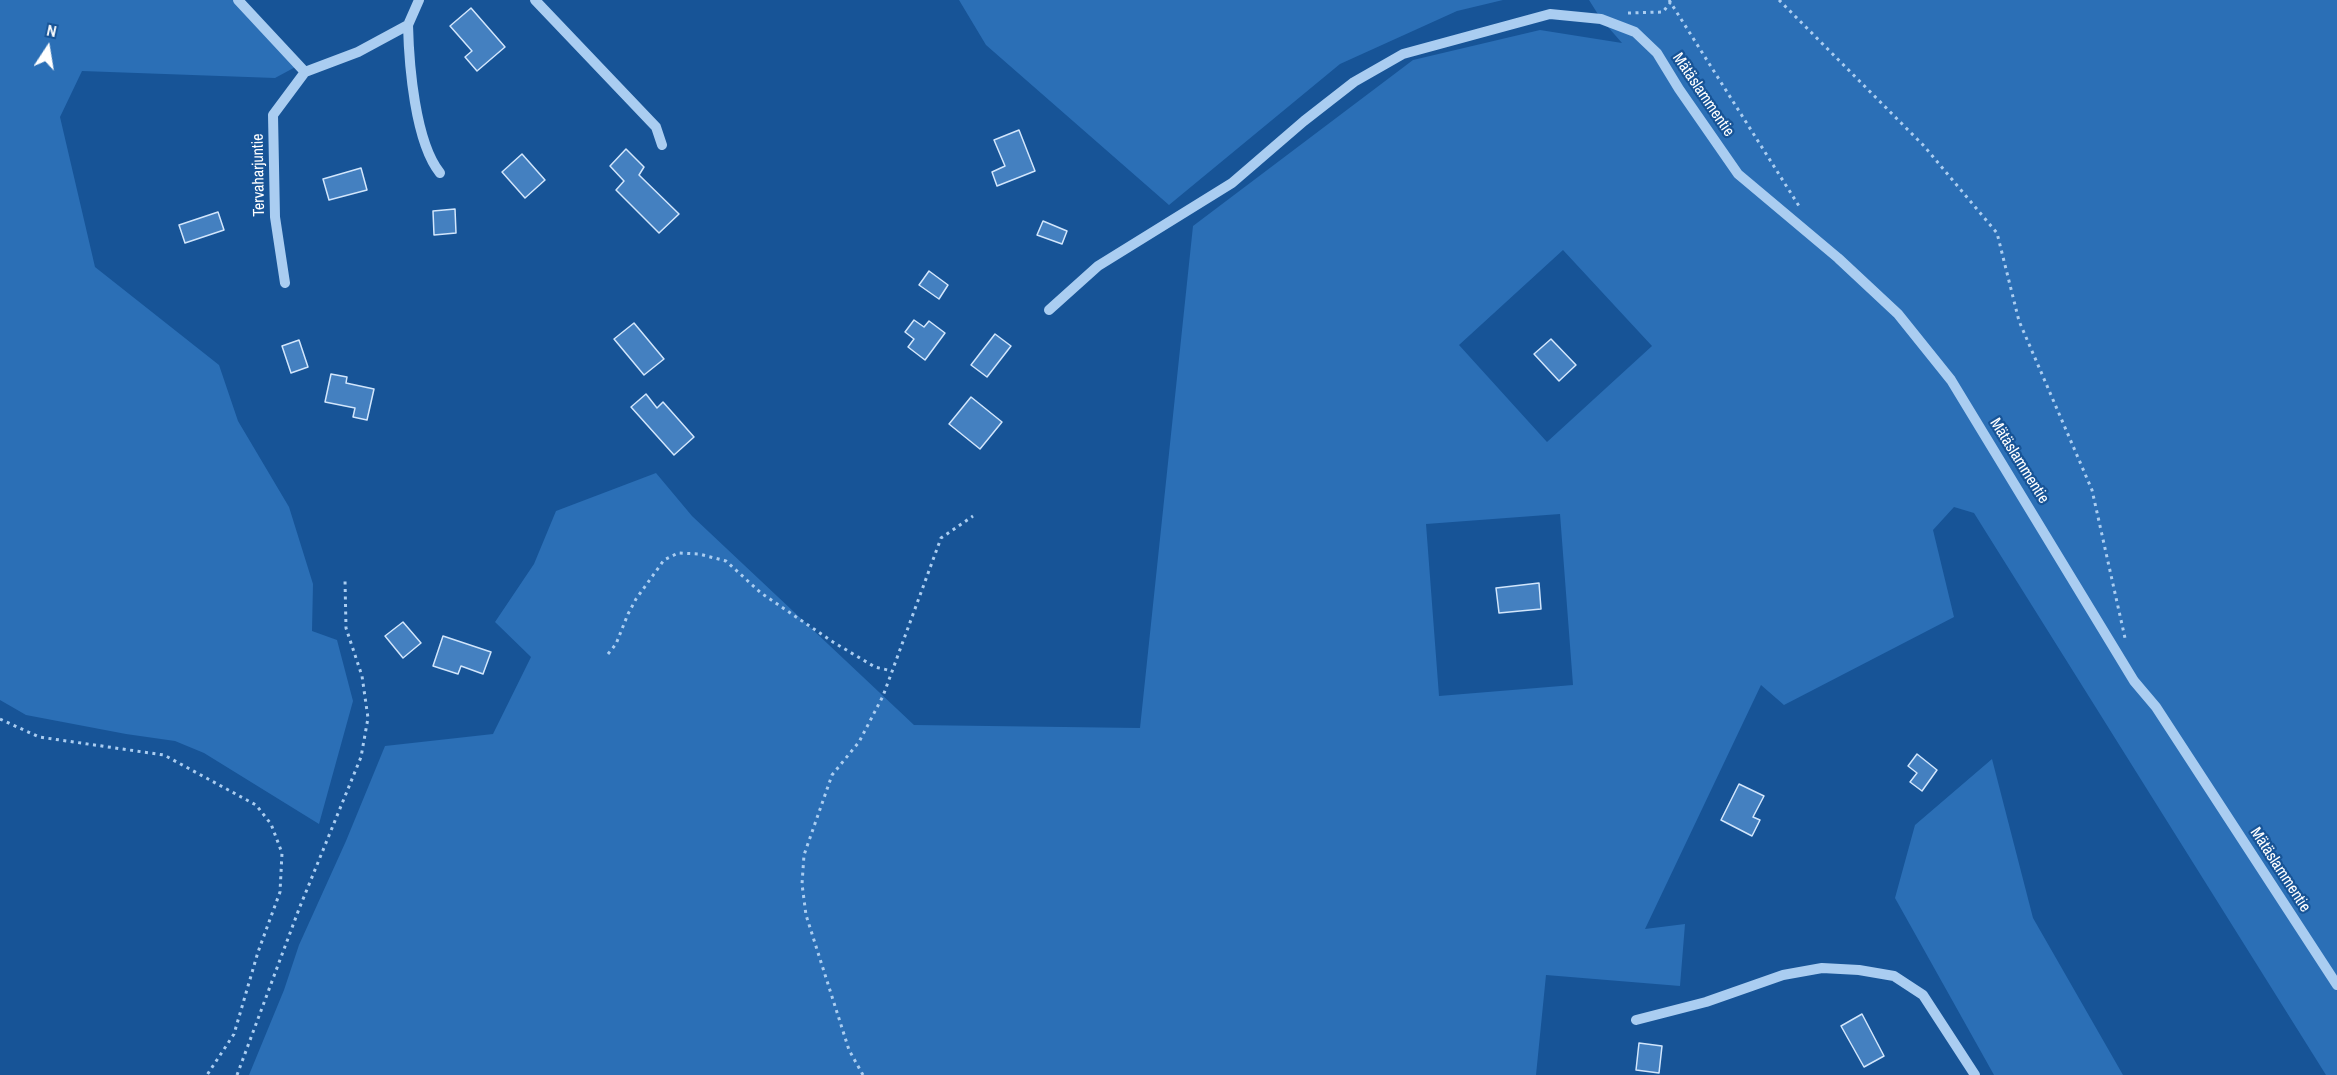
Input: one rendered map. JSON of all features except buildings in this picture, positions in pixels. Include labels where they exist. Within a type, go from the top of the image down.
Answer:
[{"type":"street","points":[[238,0],[304,72],[358,52],[408,24]]},
{"type":"street","points":[[419,0],[408,24],[409,63],[430,161],[440,173]]},
{"type":"street","points":[[535,0],[656,127],[662,145]]},
{"type":"street","name":"Mätäslammentie","points":[[1049,310],[1098,266],[1232,183],[1304,121],[1354,82],[1403,54],[1550,14],[1601,19],[1635,32],[1657,53],[1738,174],[1838,258],[1898,315],[1951,380],[2134,681],[2156,707],[2337,985]]},
{"type":"street","name":"Tervaharjuntie","points":[[285,283],[275,217],[273,115],[304,72]]},
{"type":"street","points":[[1636,1020],[1706,1002],[1783,975],[1822,968],[1859,970],[1894,976],[1923,995],[1975,1075]]},
{"type":"path","points":[[1779,0],[1924,146],[1997,233],[2019,321],[2092,490],[2127,647]]},
{"type":"path","points":[[1601,19],[1629,13],[1663,12],[1670,1],[1800,207]]},
{"type":"path","points":[[863,1075],[849,1050],[806,915],[802,884],[804,855],[832,775],[859,742],[883,696],[941,538],[973,516]]},
{"type":"path","points":[[608,654],[616,645],[636,599],[664,560],[678,553],[699,554],[726,561],[761,593],[833,642],[875,667],[892,671]]},
{"type":"path","points":[[237,1075],[299,909],[361,757],[368,718],[362,675],[346,628],[345,580]]},
{"type":"path","points":[[0,718],[39,737],[164,755],[256,805],[271,824],[282,854],[280,892],[258,952],[234,1034],[207,1075]]},
{"type":"shaded area","points":[[0,0],[240,0],[301,64],[275,78],[82,71],[60,117],[95,267],[219,365],[238,421],[289,507],[313,584],[312,631],[337,640],[353,701],[319,824],[204,753],[175,741],[26,715],[0,700]]},
{"type":"shaded area","points":[[959,0],[1503,0],[1457,11],[1340,64],[1169,205],[986,45]]},
{"type":"shaded area","points":[[1589,0],[2337,0],[2337,1075],[2326,1075],[1974,513],[1954,507],[1933,530],[1954,617],[1784,705],[1761,685],[1645,929],[1685,924],[1680,986],[1546,975],[1536,1075],[249,1075],[284,990],[299,945],[346,841],[385,746],[493,734],[531,657],[495,622],[534,564],[556,511],[656,473],[692,516],[914,725],[1140,728],[1193,226],[1413,60],[1540,30],[1622,43],[1601,19]],"holes":[[[1563,250],[1652,346],[1547,442],[1459,345]],[[1560,514],[1573,685],[1439,696],[1426,524]]]},
{"type":"shaded area","points":[[1992,759],[2033,918],[2123,1075],[1994,1075],[1895,898],[1915,825]]}]
